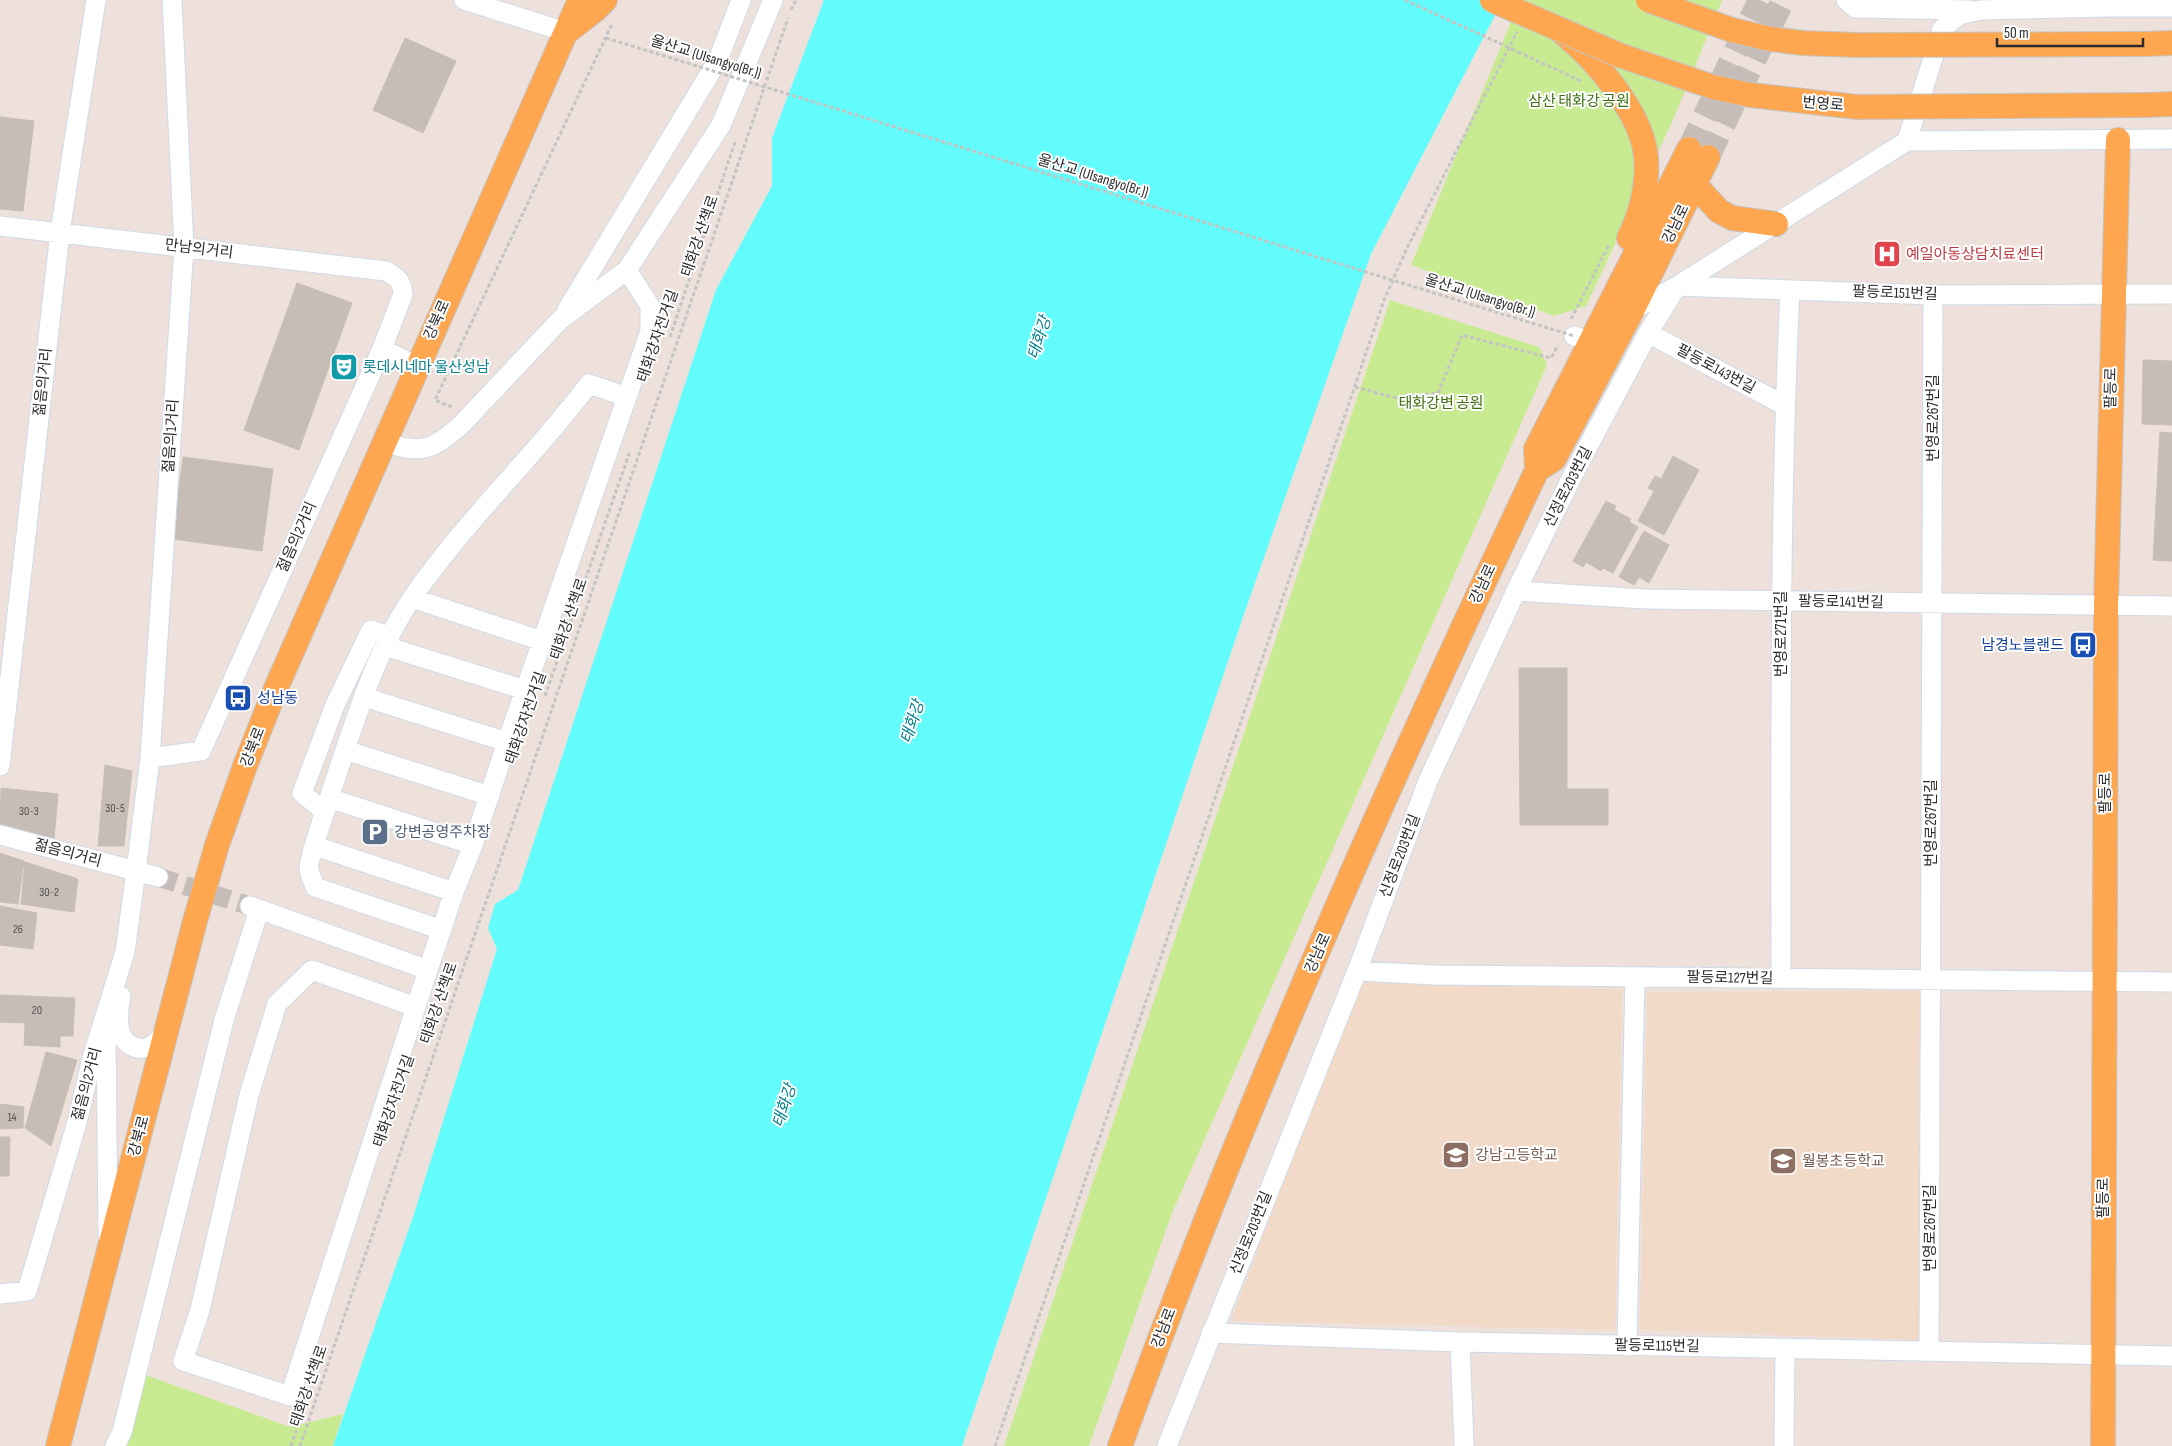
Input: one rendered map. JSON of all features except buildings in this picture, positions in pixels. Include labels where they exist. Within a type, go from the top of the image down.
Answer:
[{"type":"main road","points":[[565,0],[566,32]]},
{"type":"main road","name":"강북로","points":[[58,1446],[167,1029],[215,854],[245,766],[313,601],[580,0]]},
{"type":"main road","points":[[566,32],[595,10],[604,0]]},
{"type":"main road","name":"번영로","points":[[1492,0],[1619,55],[1713,87],[1750,95],[1857,107],[1920,108],[2172,104]]},
{"type":"main road","points":[[1648,0],[1732,30],[1770,39],[1803,43],[1856,45],[2172,43]]},
{"type":"main road","points":[[1559,30],[1581,47],[1598,66],[1640,132],[1646,156],[1646,184],[1637,220],[1599,296],[1588,334]]},
{"type":"main road","name":"팔등로","points":[[2103,1446],[2106,606],[2118,140]]},
{"type":"main road","name":"강남로","points":[[1120,1446],[1165,1324],[1258,1091],[1401,761],[1537,470],[1536,449],[1588,334],[1699,153],[1695,185],[1632,311],[1554,459],[1537,470]]},
{"type":"main road","points":[[1695,185],[1719,211],[1732,218],[1776,224]]},
{"type":"street","name":"젊음의거리","points":[[0,766],[60,232],[96,0]]},
{"type":"street","name":"젊음의1거리","points":[[136,870],[150,758],[184,247],[172,0]]},
{"type":"street","points":[[464,0],[566,32]]},
{"type":"street","points":[[561,319],[718,60],[741,0]]},
{"type":"street","points":[[384,442],[406,450],[426,448],[445,440],[561,319],[627,270],[721,124],[773,0]]},
{"type":"street","points":[[1846,0],[1855,8],[1980,10],[2113,3],[2172,7]]},
{"type":"street","points":[[1907,141],[1942,29],[1959,15],[1980,10]]},
{"type":"street","points":[[1588,334],[1677,286],[1907,141],[2172,139]]},
{"type":"street","name":"만남의거리","points":[[0,226],[386,271],[396,277]]},
{"type":"street","points":[[416,1007],[312,970],[277,1004],[249,1095],[200,1310],[184,1361],[290,1396],[454,892],[473,845],[650,331],[650,306],[627,270]]},
{"type":"street","name":"젊음의2거리","points":[[150,758],[201,750],[382,349],[403,294],[402,285],[396,277]]},
{"type":"street","name":"팔등로151번길","points":[[1677,286],[1934,295],[2172,294]]},
{"type":"street","name":"신정로203번길","points":[[1167,1446],[1357,971],[1428,781],[1573,475],[1648,333],[1677,286]]},
{"type":"street","name":"번영로271번길","points":[[1781,978],[1781,601],[1784,405],[1790,290]]},
{"type":"street","name":"번영로267번길","points":[[1929,1352],[1934,295]]},
{"type":"street","name":"팔등로143번길","points":[[1648,333],[1784,405]]},
{"type":"street","points":[[382,349],[417,366]]},
{"type":"street","points":[[442,930],[315,887],[308,868],[345,750],[388,641],[412,598],[473,519],[563,418],[588,384],[627,397]]},
{"type":"street","name":"팔등로141번길","points":[[1516,592],[1645,599],[2172,606]]},
{"type":"street","points":[[412,598],[542,641]]},
{"type":"street","points":[[473,845],[327,805],[302,793],[335,705],[371,630],[388,641],[525,690]]},
{"type":"street","points":[[364,698],[507,742]]},
{"type":"street","points":[[345,750],[490,796]]},
{"type":"street","name":"젊음의거리","points":[[0,835],[136,870]]},
{"type":"street","points":[[315,846],[454,892]]},
{"type":"street","points":[[136,870],[158,877]]},
{"type":"street","name":"젊음의2거리","points":[[0,1294],[27,1291],[78,1119],[92,1058],[125,952],[136,870]]},
{"type":"street","points":[[115,1446],[122,1432],[224,1020],[254,908],[428,970]]},
{"type":"street","points":[[125,952],[118,1018],[124,1041],[133,1047],[141,1049],[151,1046],[167,1029]]},
{"type":"street","name":"팔등로127번길","points":[[1357,971],[1434,975],[2172,982]]},
{"type":"street","points":[[1627,1346],[1635,977]]},
{"type":"street","points":[[106,1016],[108,1254]]},
{"type":"street","name":"팔등로115번길","points":[[1211,1333],[1627,1346],[2172,1356]]},
{"type":"street","points":[[1460,1342],[1464,1446]]},
{"type":"street","points":[[1784,1446],[1785,1348]]},
{"type":"path","name":"태화강 산책로","points":[[300,1446],[643,439],[760,98],[796,0]]},
{"type":"path","points":[[1405,0],[1589,85]]},
{"type":"path","points":[[995,1446],[1384,300],[1408,246],[1519,26]]},
{"type":"path","name":"울산교 (Ulsangyo(Br.))","points":[[436,400],[606,38],[1588,334]]},
{"type":"path","points":[[751,91],[758,75]]},
{"type":"path","name":"태화강자전거길","points":[[667,345],[737,134]]},
{"type":"path","points":[[1355,387],[1397,398],[1438,393],[1462,335],[1551,358],[1611,238]]},
{"type":"path","name":"태화강자전거길","points":[[545,697],[632,447]]},
{"type":"path","points":[[291,1446],[306,1405]]},
{"type":"shaded area","name":"강남고등학교","points":[[1359,982],[1622,989],[1615,1330],[1231,1321]]},
{"type":"shaded area","name":"월봉초등학교","points":[[1922,991],[1923,1340],[1640,1330],[1647,992]]},
{"type":"green space","name":"삼산 태화강 공원","points":[[1520,0],[1722,0],[1673,120],[1586,306],[1554,316],[1411,265]]},
{"type":"green space","name":"태화강변 공원","points":[[1390,300],[1539,347],[1547,365],[1172,1213],[1089,1446],[1004,1446]]},
{"type":"green space","points":[[140,1373],[290,1427],[343,1414],[333,1446],[123,1446]]},
{"type":"water","name":"태화강","points":[[824,0],[1503,0],[1371,254],[1243,617],[962,1446],[333,1446],[414,1214],[497,949],[488,928],[495,904],[518,890],[716,290],[772,186],[772,138]]},
{"type":"tunnel","points":[[1689,149],[1760,0]]},
{"type":"tunnel","points":[[1708,157],[1783,0]]},
{"type":"tunnel","points":[[158,877],[250,906]]},
{"type":"place","name":"예일아동상담치료센터","points":[[1887,254]]},
{"type":"place","name":"롯데시네마 울산성남","points":[[344,367]]},
{"type":"place","name":"남경노블랜드","points":[[2083,645]]},
{"type":"place","name":"성남동","points":[[238,698]]},
{"type":"place","name":"강변공영주차장","points":[[375,832]]},
{"type":"place","name":"강남고등학교","points":[[1456,1155]]},
{"type":"place","name":"월봉초등학교","points":[[1783,1161]]}]
